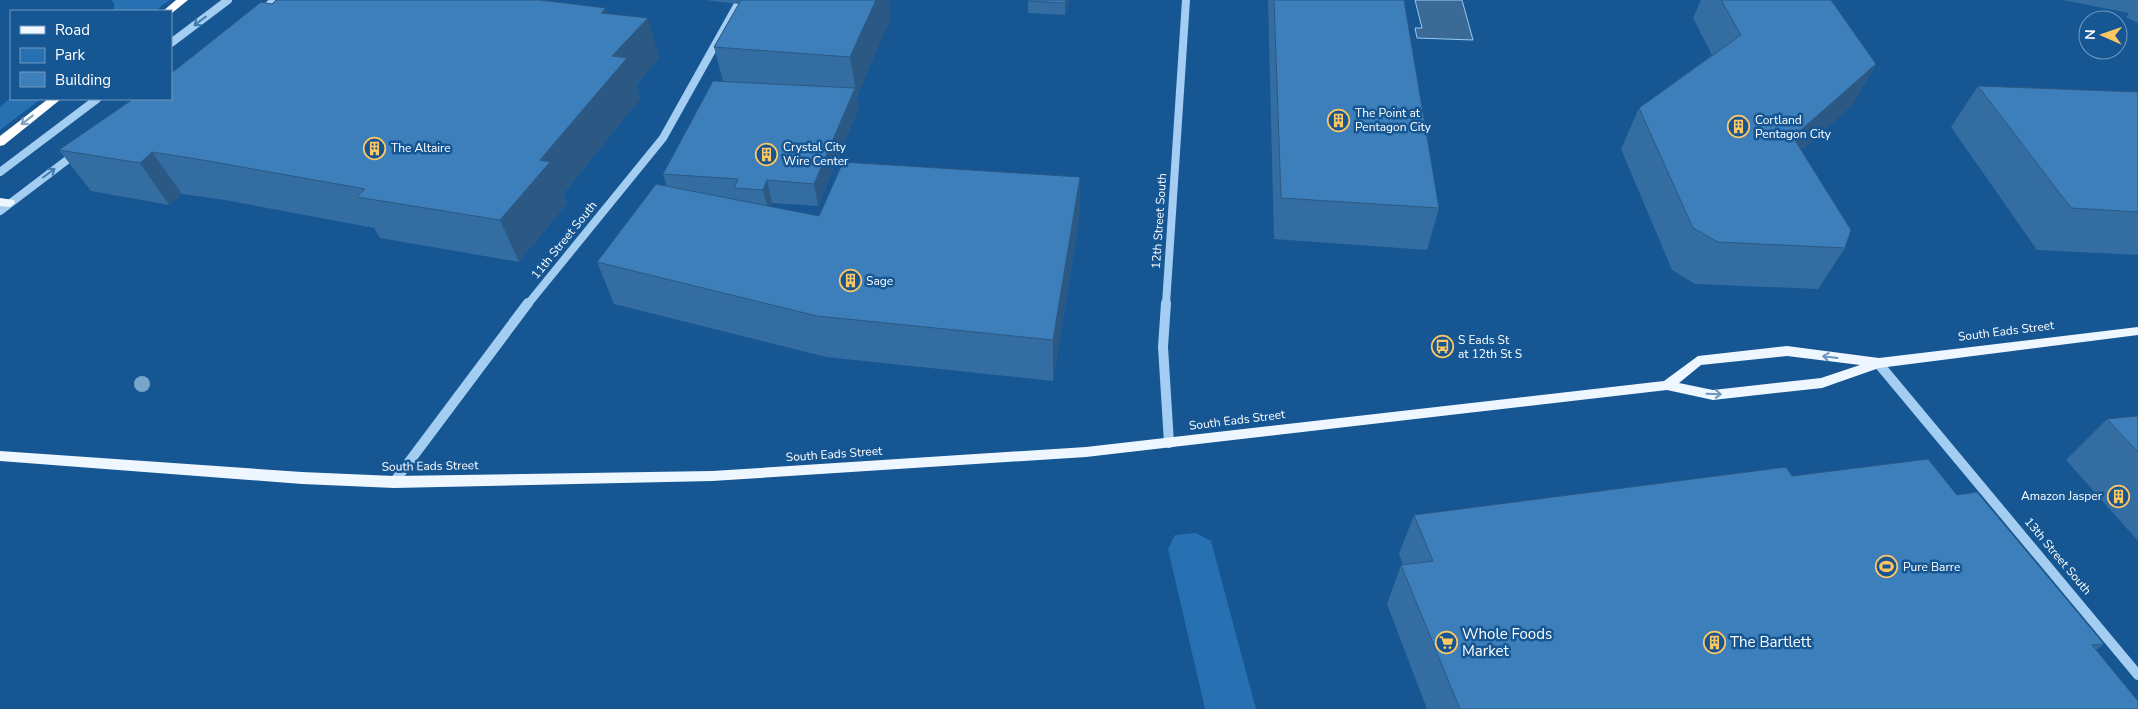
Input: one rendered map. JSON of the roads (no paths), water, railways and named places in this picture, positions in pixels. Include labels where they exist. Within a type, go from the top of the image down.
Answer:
[{"type":"highway","points":[[169,10],[183,0]]},
{"type":"highway","points":[[0,142],[54,100]]},
{"type":"main road","name":"South Eads Street","points":[[0,456],[302,478],[394,482],[712,476],[1077,452],[1667,385],[1713,395],[1822,383],[1878,363],[2138,331]]},
{"type":"main road","name":"South Eads Street","points":[[1667,385],[1698,361],[1787,351],[1878,363]]},
{"type":"street","points":[[172,42],[228,0]]},
{"type":"street","points":[[253,17],[275,0]]},
{"type":"street","name":"12th Street South","points":[[1169,443],[1163,353],[1186,0]]},
{"type":"street","name":"11th Street South","points":[[394,482],[536,293],[663,138],[738,4]]},
{"type":"street","points":[[0,172],[96,100]]},
{"type":"street","points":[[0,211],[5,202],[78,151]]},
{"type":"street","name":"13th Street South","points":[[1878,363],[2138,675]]},
{"type":"place","name":"The Point at Pentagon City","points":[[1339,120]]},
{"type":"place","name":"Cortland Pentagon City","points":[[1739,127]]},
{"type":"place","name":"The Altaire","points":[[375,148]]},
{"type":"place","name":"Crystal City Wire Center","points":[[767,154]]},
{"type":"place","name":"Sage","points":[[850,281]]},
{"type":"place","name":"S Eads St at 12th St S","points":[[1442,347]]},
{"type":"place","name":"Amazon Jasper","points":[[2118,496]]},
{"type":"place","name":"Pure Barre","points":[[1887,567]]},
{"type":"place","name":"The Bartlett","points":[[1714,642]]},
{"type":"place","name":"Whole Foods Market","points":[[1446,643]]}]
